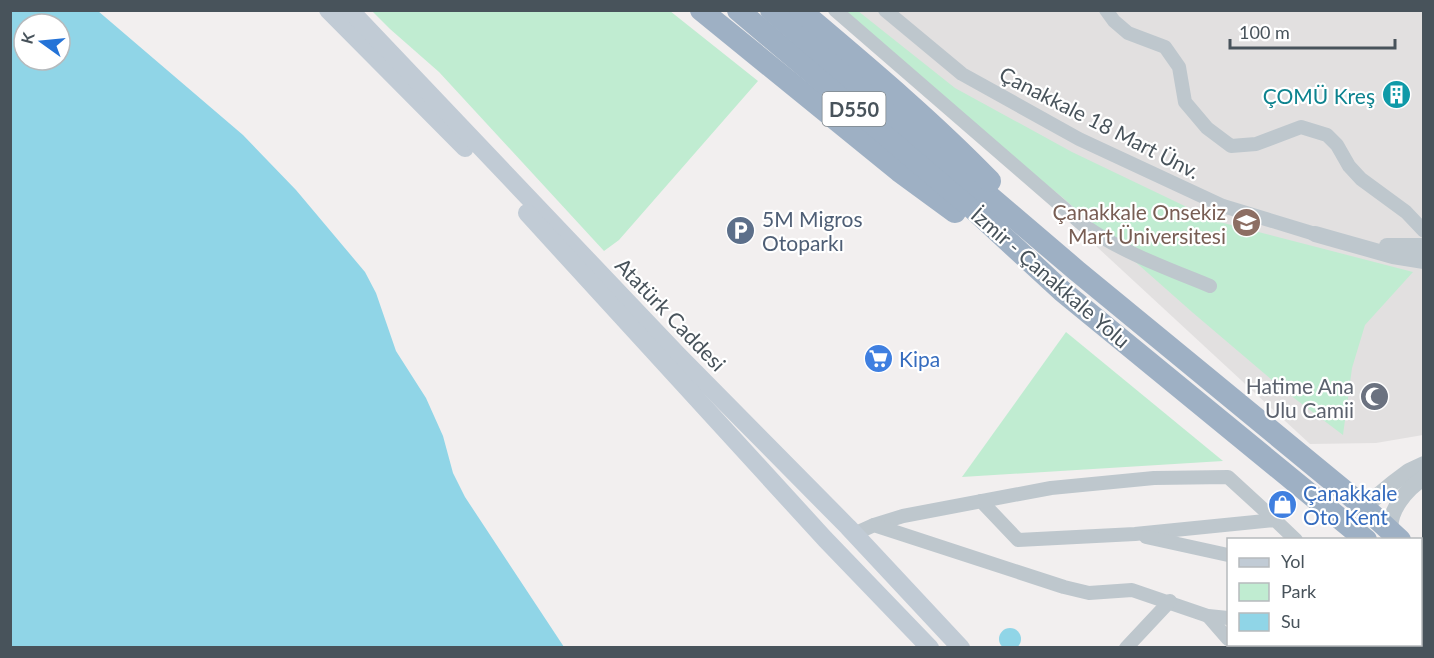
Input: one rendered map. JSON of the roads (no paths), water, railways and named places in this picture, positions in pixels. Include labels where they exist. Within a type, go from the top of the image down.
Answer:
[{"type":"highway","points":[[702,10],[899,171],[1062,291]]},
{"type":"highway","name":"İzmir - Çanakkale Yolu","points":[[738,10],[976,199],[1104,292],[1396,536]]},
{"type":"highway","name":"İzmir - Çanakkale Yolu","points":[[771,10],[976,199],[1062,291],[1364,538]]},
{"type":"highway","points":[[800,10],[964,154],[1077,271]]},
{"type":"main road","name":"Atatürk Caddesi","points":[[328,10],[492,176],[678,355],[854,534],[961,648]]},
{"type":"main road","name":"Atatürk Caddesi","points":[[350,10],[601,283],[837,552],[930,648]]},
{"type":"main road","points":[[837,552],[854,534]]},
{"type":"main road","points":[[914,631],[928,613]]},
{"type":"street","points":[[835,10],[1082,224],[1101,237],[1140,257],[1210,286]]},
{"type":"street","name":"Çanakkale 18 Mart Ünv.","points":[[885,10],[962,74],[1079,139],[1223,206],[1315,234]]},
{"type":"street","points":[[1106,10],[1114,21],[1128,33],[1165,47],[1179,67],[1185,102],[1207,128],[1231,146],[1256,144],[1301,127],[1327,135],[1361,179],[1406,212],[1424,231]]},
{"type":"street","points":[[1315,234],[1396,248],[1424,246]]},
{"type":"street","points":[[1315,234],[1393,256],[1424,261]]},
{"type":"street","points":[[1364,507],[1401,477],[1424,464]]},
{"type":"street","points":[[854,534],[903,516],[1051,488],[1154,478],[1228,477],[1294,538]]},
{"type":"street","points":[[1396,536],[1390,525],[1395,507],[1424,478]]},
{"type":"street","points":[[981,501],[1018,540],[1135,534],[1275,520]]},
{"type":"street","points":[[874,525],[1064,588],[1089,593],[1132,590],[1170,601],[1208,616],[1227,618]]},
{"type":"street","points":[[1135,534],[1227,555]]},
{"type":"street","points":[[1126,648],[1170,601]]},
{"type":"street","points":[[1208,616],[1227,638]]},
{"type":"water","points":[[10,11],[98,11],[243,135],[296,190],[365,272],[376,293],[396,351],[426,398],[443,436],[453,473],[465,497],[564,647],[11,647]]},
{"type":"water","points":[[1010,628],[1018,631],[1021,639],[1018,647],[1010,650],[1002,647],[999,639],[1002,631]]},
{"type":"place","name":"ÇOMÜ Kreş","points":[[1396,95]]},
{"type":"place","name":"Çanakkale Onsekiz Mart Üniversitesi","points":[[1247,223]]},
{"type":"place","name":"5M Migros Otoparkı","points":[[741,230]]},
{"type":"place","name":"Kipa","points":[[878,358]]},
{"type":"place","name":"Hatime Ana Ulu Camii","points":[[1375,397]]},
{"type":"place","name":"Çanakkale Oto Kent","points":[[1282,504]]}]
